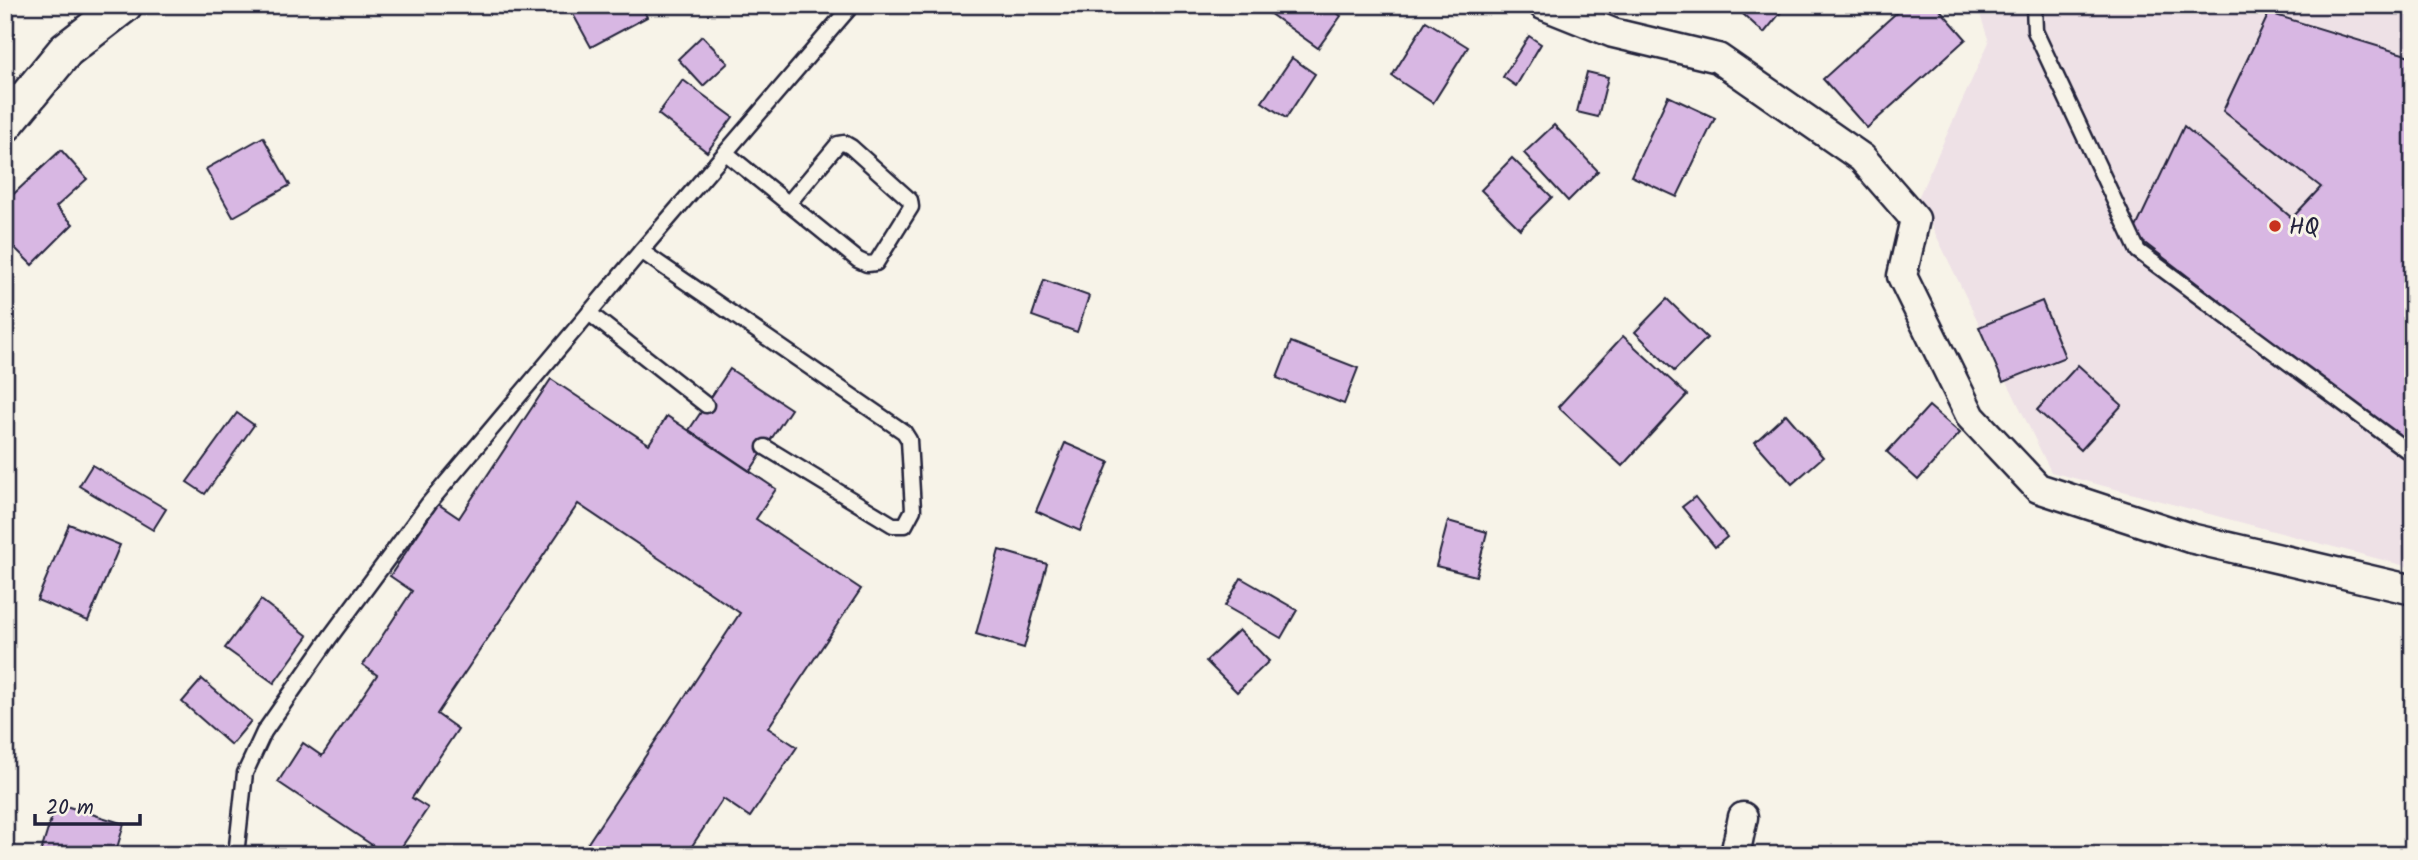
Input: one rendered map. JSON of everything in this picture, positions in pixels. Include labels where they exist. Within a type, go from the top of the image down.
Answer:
[{"type":"street","points":[[5,124],[66,50],[124,5]]},
{"type":"street","points":[[1543,5],[1613,33],[1718,58],[1862,158],[1915,219],[1902,276],[1971,417],[2038,488],[2190,538],[2413,590]]},
{"type":"street","points":[[1735,855],[1743,817]]},
{"type":"lane","points":[[236,855],[245,773],[264,732],[330,637],[429,503],[852,5]]},
{"type":"lane","points":[[2034,5],[2035,31],[2138,251],[2413,455]]},
{"type":"lane","points":[[726,153],[788,204],[858,260],[867,264],[876,263],[911,207],[910,200],[851,146],[844,143],[838,144],[788,204]]},
{"type":"lane","points":[[641,251],[904,432],[909,440],[913,510],[905,525],[893,524],[765,447]]},
{"type":"lane","points":[[589,313],[706,405]]},
{"type":"shaded area","points":[[1977,5],[2413,5],[2413,568],[2051,472],[1918,198],[1989,42]]},
{"type":"building","points":[[568,5],[641,5],[647,17],[591,47]]},
{"type":"building","points":[[1275,5],[1326,5],[1341,16],[1318,48],[1269,13]]},
{"type":"building","points":[[1733,5],[1787,5],[1764,33]]},
{"type":"building","points":[[1905,5],[1936,5],[1966,39],[1867,128],[1823,79]]},
{"type":"building","name":"HQ","points":[[2269,13],[2413,57],[2413,293],[2403,305],[2413,312],[2413,450],[2133,234],[2184,126],[2292,218],[2321,187],[2223,111]]},
{"type":"building","points":[[1426,21],[1468,47],[1433,103],[1392,76]]},
{"type":"building","points":[[702,36],[728,63],[703,86],[678,59]]},
{"type":"building","points":[[1529,36],[1541,44],[1516,86],[1503,77]]},
{"type":"building","points":[[1292,58],[1315,74],[1286,118],[1262,102]]},
{"type":"building","points":[[1587,72],[1608,77],[1598,117],[1577,112]]},
{"type":"building","points":[[683,80],[733,117],[707,152],[658,114]]},
{"type":"building","points":[[1668,96],[1715,118],[1677,197],[1631,176]]},
{"type":"building","points":[[1554,125],[1598,171],[1568,201],[1524,153]]},
{"type":"building","points":[[263,137],[290,185],[233,217],[206,169]]},
{"type":"building","points":[[61,150],[87,179],[56,207],[73,224],[32,265],[5,238],[5,202]]},
{"type":"building","points":[[1512,158],[1552,197],[1520,229],[1481,190]]},
{"type":"building","points":[[1044,280],[1089,296],[1077,332],[1032,316]]},
{"type":"building","points":[[1667,299],[1707,338],[1674,371],[1635,332]]},
{"type":"building","points":[[2042,301],[2065,357],[2003,382],[1979,327]]},
{"type":"building","points":[[1623,336],[1687,395],[1622,466],[1558,407]]},
{"type":"building","points":[[1291,342],[1358,368],[1344,404],[1277,378]]},
{"type":"building","points":[[2078,365],[2122,405],[2081,450],[2037,410]]},
{"type":"building","points":[[730,369],[791,409],[750,471],[689,430]]},
{"type":"building","points":[[551,379],[649,444],[667,416],[776,489],[756,519],[861,589],[768,728],[797,747],[750,817],[723,799],[686,855],[580,855],[740,613],[578,504],[437,714],[458,729],[412,798],[428,808],[396,855],[387,855],[278,782],[303,743],[322,756],[377,675],[363,665],[412,591],[390,576],[438,504],[459,518]]},
{"type":"building","points":[[1929,406],[1960,433],[1918,480],[1887,452]]},
{"type":"building","points":[[237,413],[254,425],[205,494],[187,482]]},
{"type":"building","points":[[1786,414],[1823,457],[1792,484],[1755,442]]},
{"type":"building","points":[[1065,443],[1109,462],[1080,531],[1036,511]]},
{"type":"building","points":[[92,465],[166,509],[153,530],[79,486]]},
{"type":"building","points":[[1695,497],[1727,537],[1715,547],[1682,507]]},
{"type":"building","points":[[1448,521],[1487,532],[1476,576],[1436,566]]},
{"type":"building","points":[[69,524],[120,545],[88,621],[37,600]]},
{"type":"building","points":[[999,550],[1047,564],[1024,648],[976,634]]},
{"type":"building","points":[[1241,578],[1297,610],[1281,638],[1225,606]]},
{"type":"building","points":[[261,600],[308,636],[274,683],[225,648]]},
{"type":"building","points":[[1239,630],[1269,661],[1237,692],[1206,661]]},
{"type":"building","points":[[202,679],[251,721],[231,745],[182,702]]},
{"type":"building","points":[[56,803],[124,824],[115,855],[40,855]]},
{"type":"place","name":"HQ","points":[[2275,226]]}]
